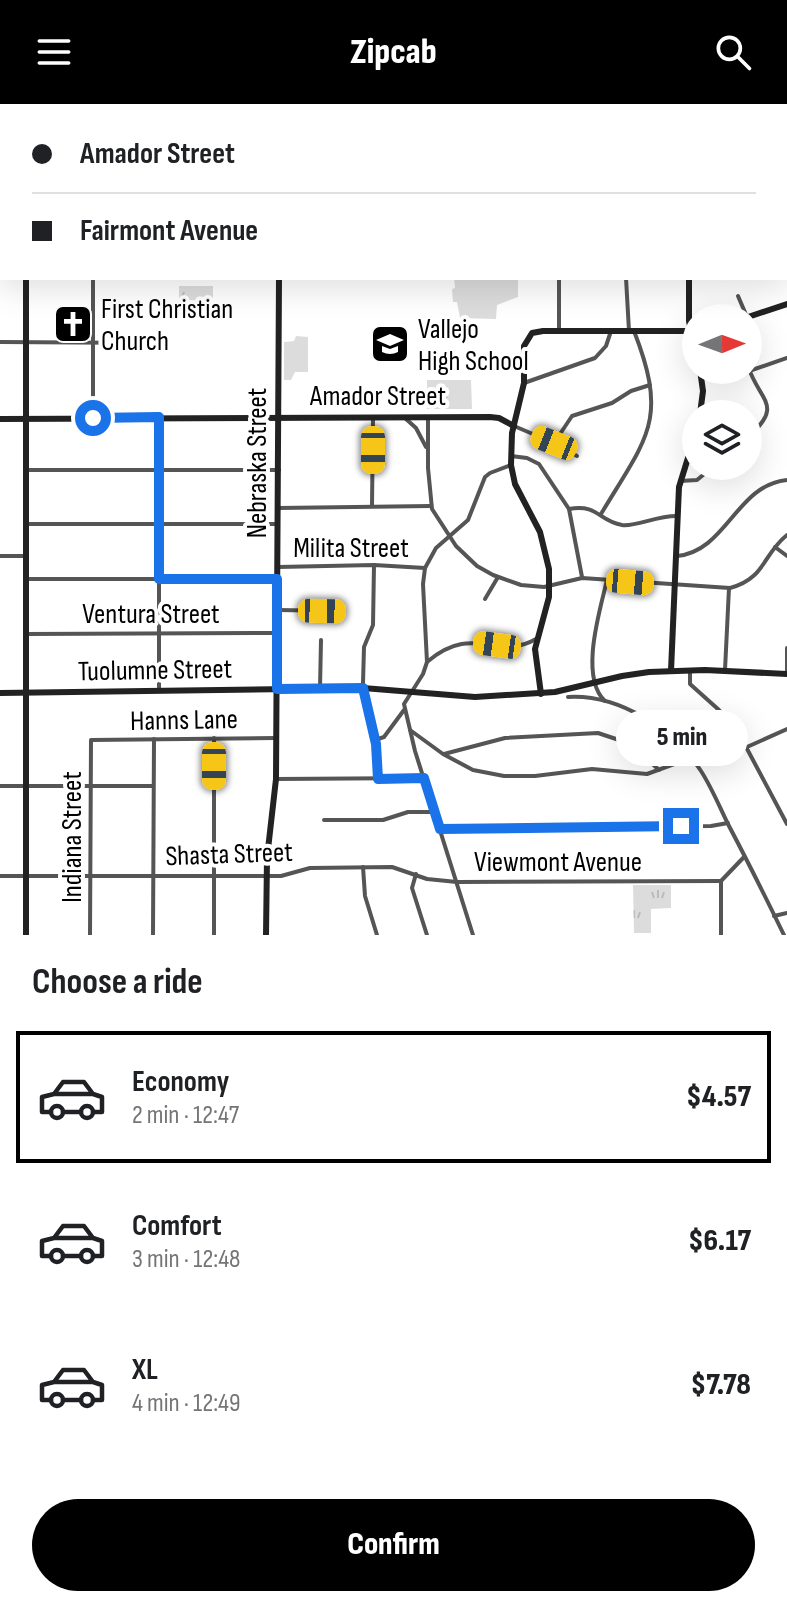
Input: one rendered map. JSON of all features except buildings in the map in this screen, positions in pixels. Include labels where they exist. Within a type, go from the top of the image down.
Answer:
[{"type":"street","points":[[26,280],[26,935]]},
{"type":"street","points":[[93,280],[93,418]]},
{"type":"street","name":"Nebraska Street","points":[[266,935],[269,828],[276,779],[279,280]]},
{"type":"street","points":[[559,280],[559,331]]},
{"type":"street","points":[[601,514],[648,432],[653,411],[651,385],[632,331],[626,280]]},
{"type":"street","points":[[689,280],[691,304]]},
{"type":"street","points":[[738,296],[741,304]]},
{"type":"street","points":[[762,313],[787,304]]},
{"type":"street","points":[[541,694],[536,639],[550,587],[545,548],[532,514],[515,484],[511,465],[514,426],[524,383],[525,342],[532,333],[559,331],[682,331]]},
{"type":"street","points":[[524,383],[595,358],[606,346],[611,331]]},
{"type":"street","points":[[0,342],[152,343]]},
{"type":"street","points":[[762,365],[787,358]]},
{"type":"street","points":[[758,384],[769,409],[762,425]]},
{"type":"street","points":[[554,443],[572,416],[612,403],[631,391],[651,385]]},
{"type":"street","points":[[372,506],[373,416]]},
{"type":"street","points":[[404,416],[416,428],[427,449]]},
{"type":"street","points":[[159,417],[159,690]]},
{"type":"street","points":[[428,417],[427,449],[432,506],[450,538],[477,566],[521,585],[550,587],[582,578],[729,588],[755,577],[787,535]]},
{"type":"street","name":"Amador Street","points":[[0,419],[495,417],[514,426]]},
{"type":"street","points":[[514,426],[577,456]]},
{"type":"street","points":[[511,456],[527,458],[539,464],[569,509],[582,578]]},
{"type":"street","points":[[473,935],[404,710],[406,698],[423,674],[427,662],[425,568],[436,548],[462,527],[474,510],[485,477],[511,465]]},
{"type":"street","points":[[26,470],[279,470]]},
{"type":"street","points":[[671,671],[682,475]]},
{"type":"street","points":[[677,556],[706,544],[755,491],[787,478]]},
{"type":"street","points":[[680,481],[697,480]]},
{"type":"street","points":[[278,508],[432,506]]},
{"type":"street","points":[[569,509],[587,507],[612,522],[626,525],[656,516],[678,516]]},
{"type":"street","points":[[26,524],[278,524]]},
{"type":"street","points":[[775,547],[787,556]]},
{"type":"street","points":[[0,556],[26,556]]},
{"type":"street","points":[[374,565],[373,625],[364,647],[363,688],[375,740],[378,779]]},
{"type":"street","name":"Milita Street","points":[[278,567],[374,565],[425,568]]},
{"type":"street","points":[[485,599],[498,577]]},
{"type":"street","points":[[26,579],[277,579]]},
{"type":"street","points":[[605,701],[599,695],[596,683],[592,644],[607,580]]},
{"type":"street","points":[[725,670],[729,588]]},
{"type":"street","points":[[277,610],[340,611]]},
{"type":"street","name":"Ventura Street","points":[[26,634],[277,633]]},
{"type":"street","points":[[427,662],[447,647],[461,642],[518,646],[536,639]]},
{"type":"street","points":[[320,688],[321,640]]},
{"type":"street","points":[[787,648],[787,674]]},
{"type":"street","points":[[690,670],[690,684],[719,710],[747,747],[787,824]]},
{"type":"street","name":"Tuolumne Street","points":[[0,693],[363,688],[464,697],[541,694],[630,674],[671,671],[787,674]]},
{"type":"street","points":[[568,697],[605,701],[644,718],[693,760],[784,935]]},
{"type":"street","points":[[375,740],[384,737],[404,710]]},
{"type":"street","points":[[409,730],[473,770],[519,777],[592,769],[635,775],[747,747],[787,729]]},
{"type":"street","points":[[443,754],[505,738],[598,733],[631,744],[659,770]]},
{"type":"street","points":[[214,738],[214,935]]},
{"type":"street","name":"Hanns Lane","points":[[91,740],[276,738]]},
{"type":"street","points":[[153,935],[154,739]]},
{"type":"street","name":"Indiana Street","points":[[90,935],[91,740]]},
{"type":"street","points":[[276,779],[424,778]]},
{"type":"street","points":[[0,786],[154,786]]},
{"type":"street","points":[[324,820],[383,820],[408,812],[435,812]]},
{"type":"street","points":[[440,829],[711,826],[728,823]]},
{"type":"street","points":[[721,935],[721,881],[745,857]]},
{"type":"street","points":[[363,867],[365,896],[377,935]]},
{"type":"street","name":"Shasta Street","points":[[0,876],[267,876],[288,875],[310,868],[392,867],[427,879],[457,882]]},
{"type":"street","points":[[416,874],[412,888],[427,935]]},
{"type":"street","name":"Viewmont Avenue","points":[[457,882],[721,881]]},
{"type":"street","points":[[774,916],[787,913]]},
{"type":"green space","points":[[454,280],[518,280],[518,297],[497,305],[496,319],[460,318],[457,302],[453,302],[452,289],[455,288]]},
{"type":"green space","points":[[179,286],[213,286],[213,316],[179,316]]},
{"type":"green space","points":[[296,336],[308,337],[308,372],[295,372],[291,380],[284,380],[284,342],[294,341]]},
{"type":"green space","points":[[427,380],[471,380],[472,409],[427,409]]},
{"type":"green space","points":[[633,885],[671,885],[671,908],[651,909],[651,933],[634,933]]},
{"type":"place","name":"First Christian Church","points":[[73,324]]},
{"type":"place","name":"Vallejo High School","points":[[390,344]]},
{"type":"route","points":[[93,418],[159,417],[159,579],[277,579],[277,689],[363,688],[376,744],[378,779],[424,778],[440,829],[681,826]]}]
